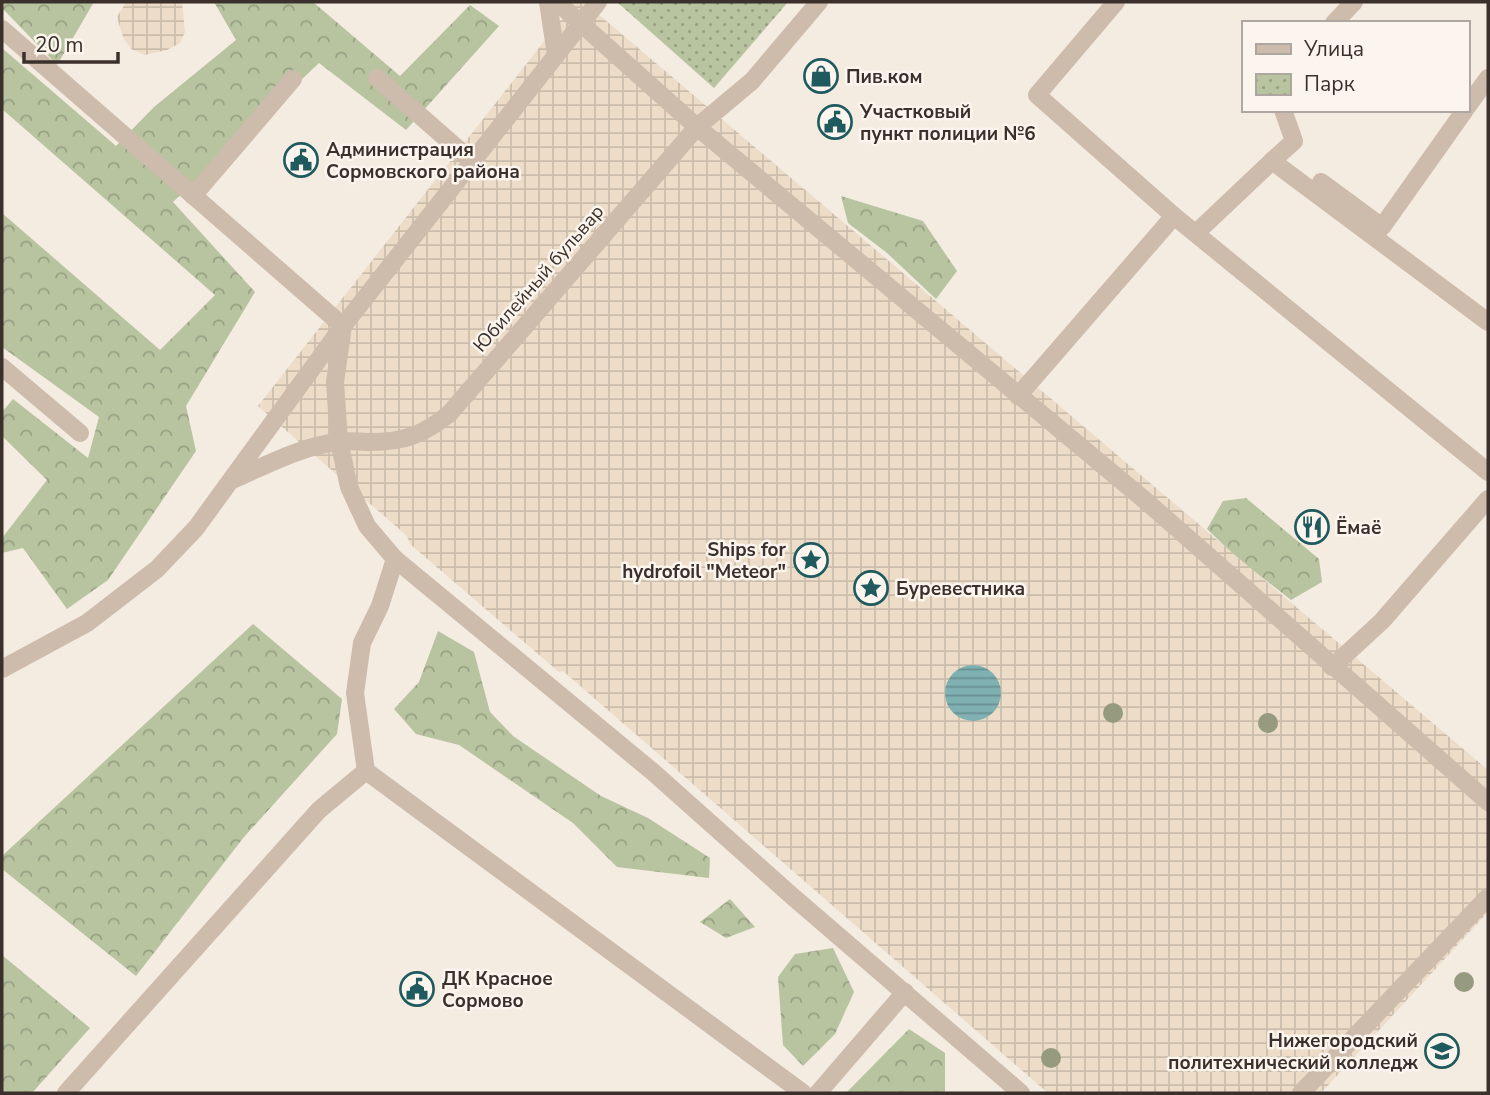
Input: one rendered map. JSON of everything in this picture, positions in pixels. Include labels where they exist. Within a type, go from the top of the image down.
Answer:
[{"type":"street","points":[[548,2],[556,55]]},
{"type":"street","points":[[557,2],[697,127],[1147,502],[1488,802]]},
{"type":"street","points":[[2,669],[87,623],[157,569],[196,528],[342,326],[598,2]]},
{"type":"street","name":"Юбилейный бульвар","points":[[232,480],[308,449],[339,441],[400,440],[425,432],[449,414],[697,127],[752,81],[819,2]]},
{"type":"street","points":[[1115,2],[1037,95],[1174,216],[1488,472]]},
{"type":"street","points":[[1336,21],[1354,2]]},
{"type":"street","points":[[2,29],[342,326]]},
{"type":"street","points":[[377,78],[473,162]]},
{"type":"street","points":[[1469,105],[1488,78]]},
{"type":"street","points":[[193,196],[292,79]]},
{"type":"street","points":[[1196,233],[1294,141],[1284,112]]},
{"type":"street","points":[[1277,157],[1382,227],[1464,112]]},
{"type":"street","points":[[1277,157],[1488,322]]},
{"type":"street","points":[[1018,396],[1174,216]]},
{"type":"street","points":[[342,326],[335,382],[339,441],[349,487],[367,526],[395,559],[653,772],[792,897],[1021,1093]]},
{"type":"street","points":[[2,367],[80,433]]},
{"type":"street","points":[[1332,667],[1382,621],[1488,499]]},
{"type":"street","points":[[395,559],[380,606],[362,643],[355,693],[366,771],[803,1093]]},
{"type":"street","points":[[66,1093],[319,810],[366,771]]},
{"type":"street","points":[[1301,1093],[1488,897]]},
{"type":"street","points":[[818,1093],[905,992]]},
{"type":"green space","points":[[2,2],[94,2],[57,65],[2,8]]},
{"type":"green space","points":[[214,2],[313,2],[400,76],[470,5],[499,26],[406,130],[319,63],[173,202],[255,292],[186,406],[196,451],[108,580],[67,609],[23,548],[2,553],[2,538],[47,480],[2,436],[2,412],[13,399],[88,458],[99,417],[2,347],[2,213],[160,350],[215,295],[2,109],[2,48],[116,146],[154,107],[236,40]]},
{"type":"green space","points":[[617,2],[788,2],[714,88]]},
{"type":"green space","points":[[841,196],[923,221],[957,271],[936,299],[887,253],[848,223]]},
{"type":"green space","points":[[1246,498],[1319,559],[1322,582],[1291,600],[1236,557],[1207,529],[1223,501]]},
{"type":"green space","points":[[253,624],[342,699],[337,734],[244,837],[136,976],[2,869],[2,856]]},
{"type":"green space","points":[[438,631],[474,652],[490,712],[513,736],[601,796],[648,818],[710,858],[709,878],[617,867],[573,823],[459,745],[416,734],[394,709],[419,682]]},
{"type":"green space","points":[[730,899],[755,927],[726,938],[700,922]]},
{"type":"green space","points":[[833,948],[854,992],[835,1034],[803,1066],[783,1045],[778,977],[795,954]]},
{"type":"green space","points":[[2,955],[90,1028],[32,1093],[2,1093]]},
{"type":"green space","points":[[909,1029],[945,1053],[945,1093],[846,1093]]},
{"type":"shaded area","points":[[126,2],[182,2],[185,32],[180,43],[167,50],[145,55],[131,49],[123,37],[117,17]]},
{"type":"shaded area","name":"Буревестника","points":[[575,2],[584,2],[1488,770],[1488,912],[1321,1093],[1048,1093],[563,671],[559,672],[410,544],[407,536],[258,406]]},
{"type":"water","points":[[973,665],[984,667],[993,673],[999,682],[999,704],[993,713],[984,719],[973,721],[962,719],[953,713],[947,704],[945,693],[947,682],[953,673],[962,667]]},
{"type":"place","name":"Пив.ком","points":[[821,76]]},
{"type":"place","name":"Участковый пункт полиции №6","points":[[835,122]]},
{"type":"place","name":"Администрация Сормовского района","points":[[301,160]]},
{"type":"place","name":"Ёмаё","points":[[1312,527]]},
{"type":"place","name":"Ships for hydrofoil \"Meteor\"","points":[[811,560]]},
{"type":"place","name":"Буревестника","points":[[871,588]]},
{"type":"place","name":"ДК Красное Сормово","points":[[417,989]]},
{"type":"place","name":"Нижегородский политехнический колледж","points":[[1442,1051]]}]
